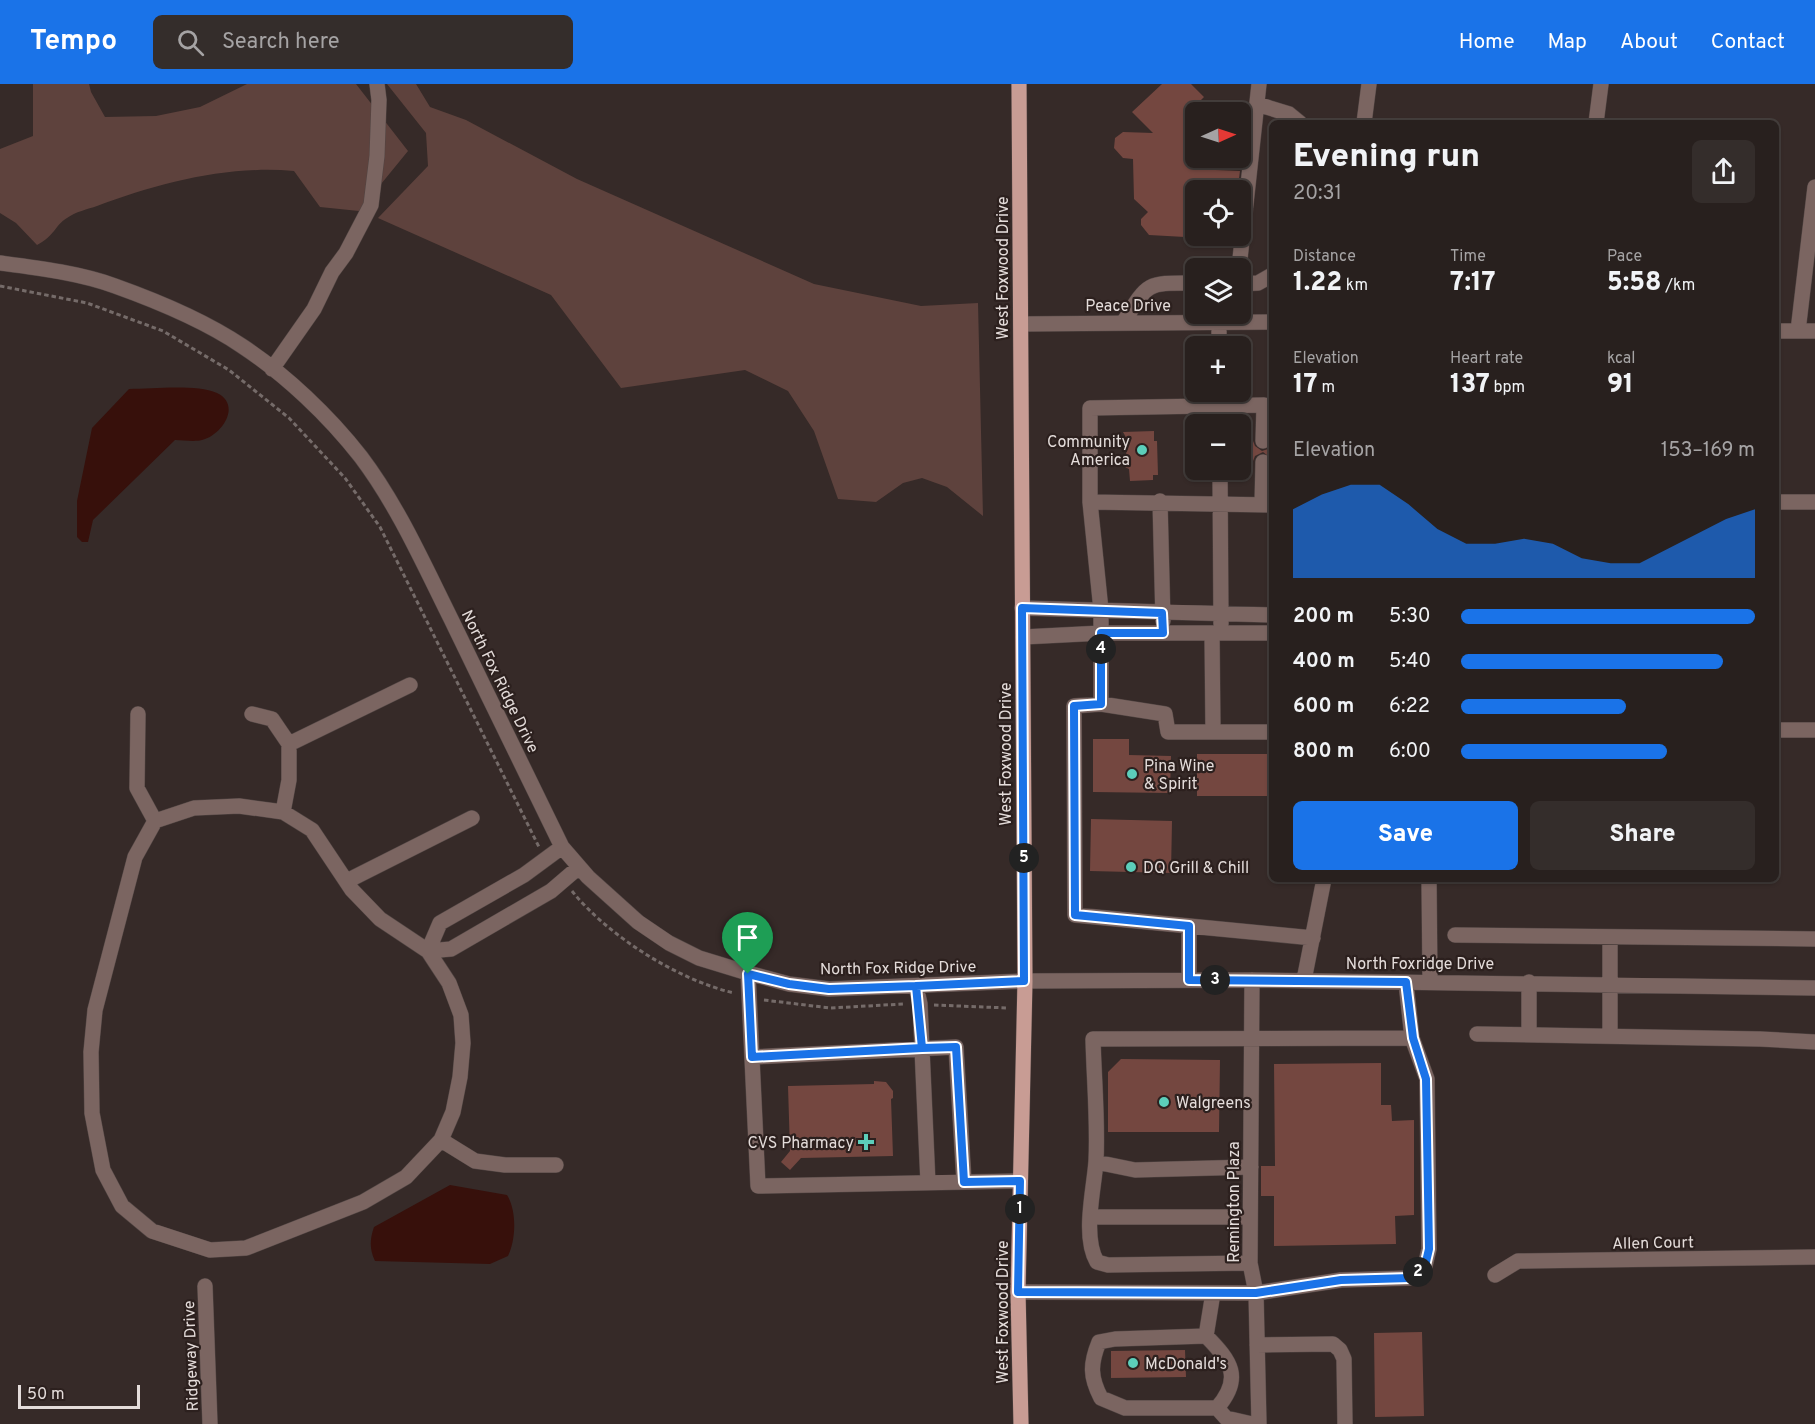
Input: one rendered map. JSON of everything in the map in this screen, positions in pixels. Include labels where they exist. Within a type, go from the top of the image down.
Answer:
[{"type":"main road","name":"West Foxwood Drive","points":[[1019,84],[1024,981],[1018,1292],[1021,1424]]},
{"type":"street","points":[[272,369],[314,309],[332,272],[346,253],[371,206],[377,156],[377,84]]},
{"type":"street","points":[[1240,258],[1259,84]]},
{"type":"street","points":[[1364,120],[1369,84]]},
{"type":"street","points":[[1596,120],[1601,84]]},
{"type":"street","points":[[1257,104],[1289,114],[1296,120]]},
{"type":"street","points":[[1798,331],[1815,187]]},
{"type":"street","name":"North Fox Ridge Drive","points":[[0,262],[57,271],[114,285],[196,321],[242,346],[272,369],[327,419],[361,458],[391,504],[421,559],[562,847],[579,867],[638,922],[669,943],[699,958],[789,984],[829,989],[1024,981]]},
{"type":"street","points":[[1251,283],[1258,283],[1269,277]]},
{"type":"street","points":[[1123,323],[1144,289],[1151,285],[1185,283]]},
{"type":"street","name":"Peace Drive","points":[[1021,324],[1185,321]]},
{"type":"street","name":"Peace Drive","points":[[1251,321],[1269,322]]},
{"type":"street","points":[[1779,331],[1815,331]]},
{"type":"street","points":[[1101,704],[1101,610],[1090,502],[1090,408],[1185,401]]},
{"type":"street","points":[[1245,402],[1264,405],[1263,441]]},
{"type":"street","points":[[1090,502],[1220,502],[1267,505],[1263,462]]},
{"type":"street","points":[[1213,732],[1216,633],[1221,614],[1220,480]]},
{"type":"street","points":[[1160,501],[1163,633]]},
{"type":"street","points":[[1779,502],[1815,502]]},
{"type":"street","points":[[1022,608],[1269,615]]},
{"type":"street","points":[[1023,637],[1101,633],[1269,633]]},
{"type":"street","points":[[289,744],[410,685]]},
{"type":"street","points":[[1269,732],[1168,732],[1165,714],[1101,704],[1074,706],[1075,915],[1313,938]]},
{"type":"street","points":[[138,714],[137,788],[155,821]]},
{"type":"street","points":[[252,714],[272,719],[289,744],[289,780],[283,812]]},
{"type":"street","points":[[1779,730],[1815,730]]},
{"type":"street","points":[[239,806],[283,812],[312,831],[346,881],[380,919],[428,951],[453,994],[461,1015],[463,1043],[453,1112],[441,1140],[406,1177],[363,1202],[246,1248],[210,1250],[182,1243],[152,1231],[122,1206],[103,1170],[94,1124],[92,1041],[95,1010],[135,857],[155,821],[194,807],[239,806]]},
{"type":"street","points":[[346,881],[472,818]]},
{"type":"street","points":[[428,951],[440,923],[524,875],[562,847]]},
{"type":"street","points":[[428,951],[451,949],[551,891],[579,867]]},
{"type":"street","points":[[1304,980],[1323,882]]},
{"type":"street","points":[[1428,882],[1430,981]]},
{"type":"street","points":[[1189,926],[1189,980]]},
{"type":"street","points":[[1455,935],[1815,939]]},
{"type":"street","points":[[1610,937],[1610,1036]]},
{"type":"street","points":[[748,974],[758,1186],[1020,1181]]},
{"type":"street","name":"Remington Plaza","points":[[1252,980],[1250,1263],[1256,1293],[1259,1424]]},
{"type":"street","name":"North Foxridge Drive","points":[[1024,981],[1430,981],[1815,988]]},
{"type":"street","points":[[1018,1292],[1256,1293],[1341,1280],[1410,1278],[1425,1266],[1429,1249],[1426,1079],[1413,1038],[1406,982]]},
{"type":"street","points":[[1529,982],[1529,1035]]},
{"type":"street","points":[[916,986],[922,1048],[928,1183]]},
{"type":"street","points":[[1477,1034],[1815,1042]]},
{"type":"street","points":[[1250,1263],[1108,1265],[1097,1262],[1091,1252],[1091,1188],[1096,1162],[1093,1039],[1413,1038]]},
{"type":"street","points":[[752,1057],[956,1047],[964,1182]]},
{"type":"street","points":[[441,1140],[475,1161],[505,1165],[556,1165]]},
{"type":"street","points":[[1096,1162],[1135,1170],[1251,1167]]},
{"type":"street","points":[[1091,1217],[1250,1217]]},
{"type":"street","name":"Allen Court","points":[[1495,1275],[1518,1261],[1815,1257]]},
{"type":"street","name":"Ridgeway Drive","points":[[205,1286],[210,1424]]},
{"type":"street","points":[[1206,1336],[1213,1293]]},
{"type":"street","points":[[1217,1408],[1231,1389],[1232,1376],[1227,1358],[1206,1336],[1115,1339],[1099,1342],[1091,1360],[1094,1386],[1101,1398],[1125,1408],[1217,1408],[1226,1418],[1252,1424]]},
{"type":"street","points":[[1257,1345],[1333,1344],[1340,1350],[1344,1359],[1345,1424]]},
{"type":"shaded area","points":[[33,84],[89,84],[105,117],[156,116],[200,107],[247,84],[356,84],[408,151],[359,211],[320,207],[294,171],[219,173],[169,183],[82,211],[63,221],[37,245],[16,223],[0,213],[0,149],[33,136]]},
{"type":"shaded area","points":[[387,84],[416,84],[430,107],[466,120],[577,179],[814,284],[921,306],[978,303],[983,516],[947,487],[922,478],[903,483],[876,502],[838,499],[814,431],[788,391],[745,370],[621,388],[551,295],[378,218],[428,166],[426,133]]},
{"type":"shaded area","points":[[129,389],[208,390],[224,398],[229,412],[222,426],[209,437],[199,441],[175,440],[93,520],[88,542],[82,542],[77,537],[77,501],[92,428]]},
{"type":"shaded area","points":[[450,1185],[507,1195],[514,1217],[513,1242],[508,1256],[490,1264],[375,1261],[371,1244],[374,1227]]},
{"type":"building","points":[[1162,84],[1191,84],[1204,97],[1199,102],[1185,102],[1185,168],[1218,168],[1216,170],[1240,171],[1239,180],[1185,180],[1185,237],[1149,235],[1141,225],[1141,219],[1148,212],[1134,199],[1133,159],[1123,158],[1114,148],[1115,138],[1123,132],[1153,133],[1132,112]]},
{"type":"building","name":"Community America","points":[[1154,431],[1154,441],[1157,441],[1158,475],[1153,475],[1153,480],[1130,481],[1129,469],[1125,467],[1124,461],[1129,443],[1123,432]]},
{"type":"building","points":[[1251,441],[1262,451],[1269,448],[1269,457],[1263,452],[1255,456],[1251,461]]},
{"type":"building","name":"Pina Wine & Spirit","points":[[1093,739],[1129,739],[1129,755],[1171,756],[1170,793],[1093,792]]},
{"type":"building","points":[[1197,754],[1269,754],[1269,796],[1197,796]]},
{"type":"building","points":[[1091,819],[1172,821],[1171,873],[1090,871]]},
{"type":"building","name":"Walgreens","points":[[1121,1059],[1220,1060],[1219,1132],[1108,1132],[1108,1072]]},
{"type":"building","points":[[1381,1063],[1381,1105],[1391,1105],[1392,1121],[1414,1120],[1414,1215],[1395,1216],[1396,1244],[1274,1246],[1274,1196],[1261,1196],[1261,1166],[1275,1166],[1274,1064]]},
{"type":"building","name":"CVS Pharmacy","points":[[874,1081],[886,1082],[893,1091],[891,1099],[893,1156],[801,1158],[790,1170],[781,1162],[790,1151],[788,1086],[874,1084]]},
{"type":"building","points":[[1422,1332],[1424,1416],[1375,1417],[1374,1333]]},
{"type":"building","points":[[1185,1350],[1186,1377],[1111,1378],[1111,1351]]},
{"type":"place","name":"Community America","points":[[1142,450]]},
{"type":"place","name":"Pina Wine & Spirit","points":[[1132,774]]},
{"type":"place","name":"DQ Grill & Chill","points":[[1131,867]]},
{"type":"place","name":"Walgreens","points":[[1164,1102]]},
{"type":"place","name":"CVS Pharmacy","points":[[866,1142]]},
{"type":"place","name":"McDonald's","points":[[1133,1363]]},
{"type":"route","points":[[748,974],[752,1057],[922,1048],[920,1004],[916,986],[1024,981],[1022,608],[1162,613],[1163,633],[1101,633],[1101,704],[1074,706],[1075,915],[1189,926],[1189,980],[1406,982],[1413,1038],[1426,1079],[1429,1249],[1425,1266],[1410,1278],[1341,1280],[1256,1293],[1018,1292],[1020,1181],[964,1182],[956,1047],[922,1048],[920,1004],[916,986],[829,989],[789,984],[748,974]]}]
